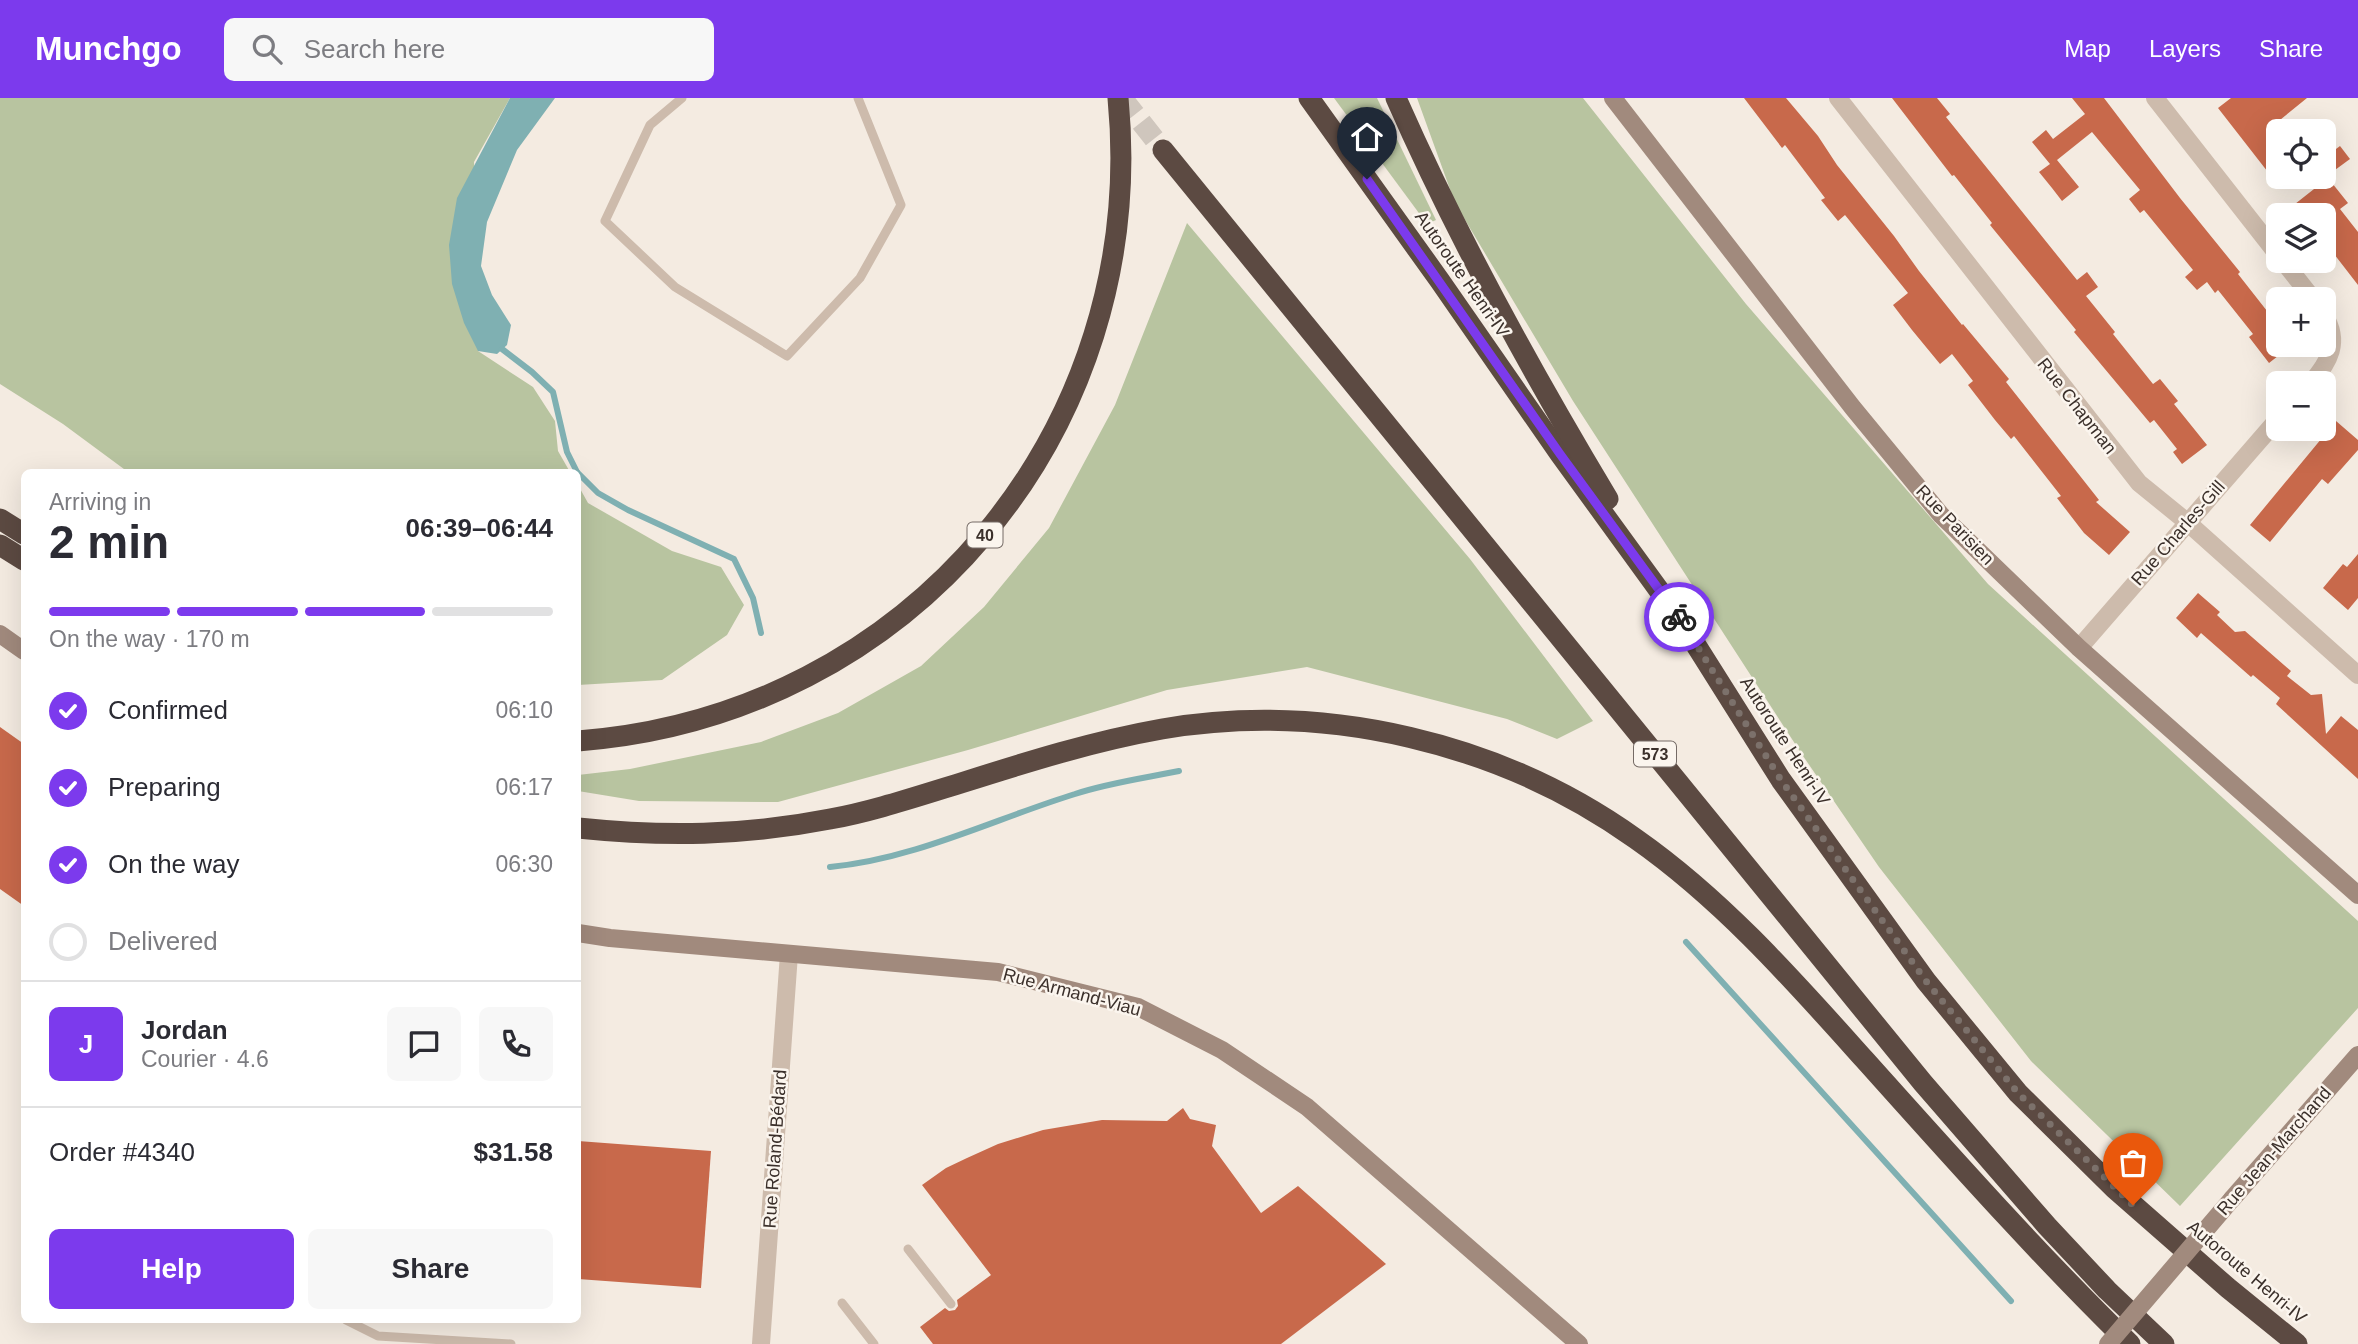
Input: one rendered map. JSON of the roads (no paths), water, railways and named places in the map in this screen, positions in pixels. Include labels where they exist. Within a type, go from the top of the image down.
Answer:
[{"type":"highway","name":"40","points":[[581,741],[652,731],[716,715],[782,689],[845,655],[915,606],[962,562],[1004,512],[1040,458],[1067,407],[1106,296],[1116,246],[1122,191],[1122,135],[1118,98]]},
{"type":"highway","name":"Autoroute Henri-IV","points":[[1309,98],[1677,615],[1781,780],[1926,981],[2018,1093],[2114,1188],[2228,1289],[2297,1344]]},
{"type":"highway","points":[[1396,98],[1443,198],[1531,370],[1677,615]]},
{"type":"highway","name":"573","points":[[1163,150],[1923,1083],[2047,1226],[2107,1290],[2164,1344]]},
{"type":"highway","points":[[0,519],[21,532]]},
{"type":"highway","points":[[0,545],[21,558]]},
{"type":"highway","points":[[581,828],[709,835],[807,823],[892,804],[1103,741],[1224,722],[1306,723],[1387,732],[1444,746],[1498,764],[1591,810],[1636,838],[1683,875],[1752,938],[2002,1213],[2130,1344]]},
{"type":"street","name":"Rue Parisien","points":[[1613,98],[1853,408],[1941,515],[2079,648],[2358,895]]},
{"type":"street","name":"Rue Chapman","points":[[1838,98],[2139,483],[2356,668]]},
{"type":"street","points":[[2155,98],[2266,241]]},
{"type":"street","points":[[2292,273],[2304,287]]},
{"type":"street","name":"Rue Charles-Gill","points":[[2079,648],[2266,433]]},
{"type":"street","points":[[0,634],[21,649]]},
{"type":"street","name":"Rue Armand-Viau","points":[[581,933],[998,972],[1138,1007],[1222,1050],[1307,1107],[1579,1344]]},
{"type":"street","name":"Rue Roland-Bédard","points":[[761,1344],[789,954]]},
{"type":"street","name":"Rue Jean-Marchand","points":[[2108,1344],[2358,1055]]},
{"type":"lane","points":[[682,98],[650,124],[605,221],[676,287],[787,356],[860,278],[901,205],[858,98]]},
{"type":"lane","points":[[908,1249],[951,1304]]},
{"type":"lane","points":[[842,1303],[874,1344]]},
{"type":"lane","points":[[352,1323],[378,1336],[511,1344]]},
{"type":"water","points":[[510,98],[555,98],[517,150],[487,222],[481,266],[492,295],[511,325],[507,345],[497,354],[478,351],[464,323],[452,284],[449,245],[457,198]]},
{"type":"waterway","points":[[502,349],[553,392],[567,452],[576,469]]},
{"type":"waterway","points":[[581,476],[598,493],[628,510],[734,559],[753,598],[761,633]]},
{"type":"waterway","points":[[830,867],[893,856],[1088,790],[1179,771]]},
{"type":"waterway","points":[[1686,942],[2011,1301]]},
{"type":"tunnel","points":[[1122,98],[1163,150]]}]
